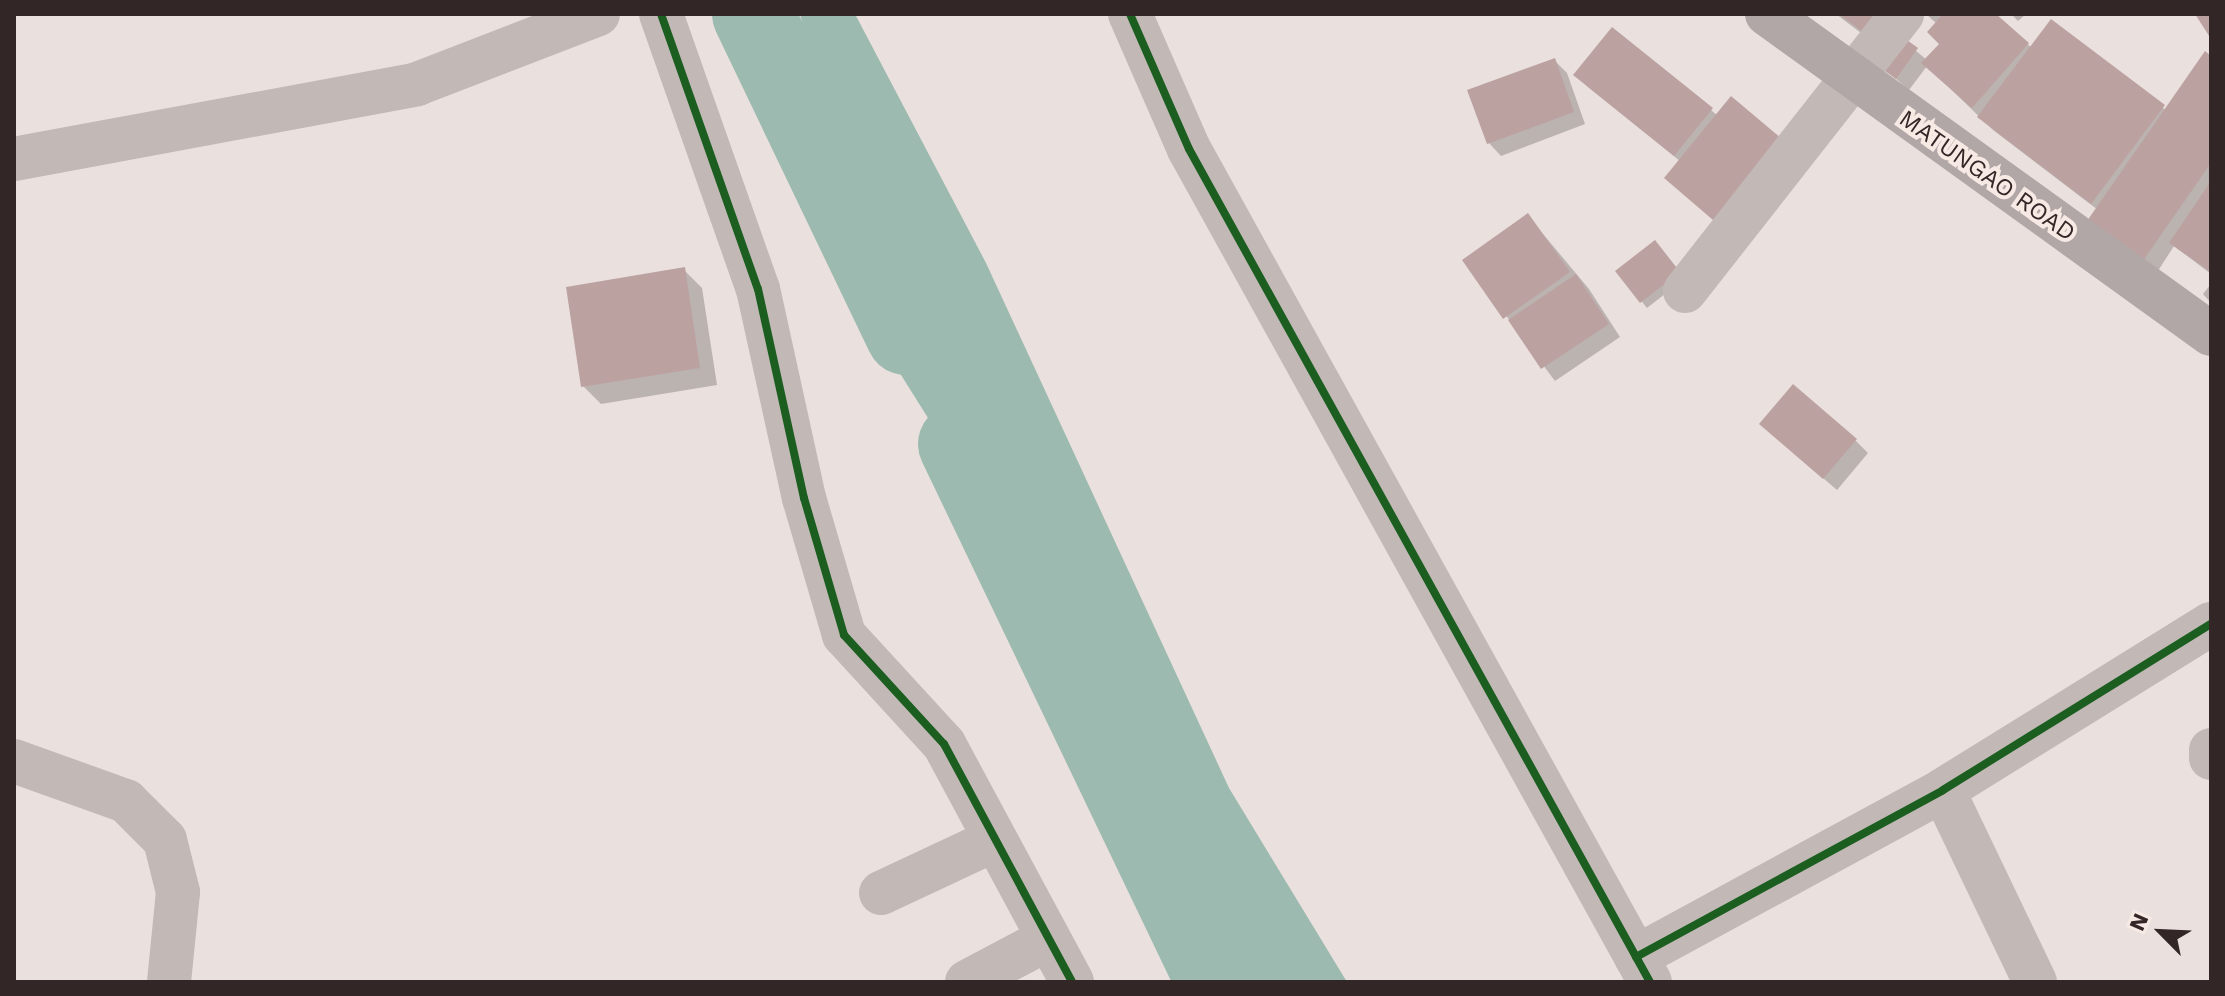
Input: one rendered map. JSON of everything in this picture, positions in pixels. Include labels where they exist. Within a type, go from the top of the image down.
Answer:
[{"type":"main road","name":"MATUNGAO ROAD","points":[[1767,14],[1853,81],[2211,334]]},
{"type":"street","points":[[14,159],[417,84],[598,14]]},
{"type":"street","points":[[661,14],[758,289],[804,498],[844,635],[944,744],[1072,982]]},
{"type":"street","points":[[1130,14],[1189,149],[1643,970],[2211,624]]},
{"type":"street","points":[[1685,291],[1853,81],[1902,14]]},
{"type":"street","points":[[2211,750],[2211,758]]},
{"type":"street","points":[[14,761],[126,801],[165,840],[178,892],[169,982]]},
{"type":"street","points":[[1943,790],[2035,982]]},
{"type":"street","points":[[881,893],[994,840]]},
{"type":"street","points":[[967,982],[1048,939]]},
{"type":"shaded area","points":[[800,14],[855,14],[986,263],[1229,788],[1347,982],[1213,982],[1119,722],[891,359]]},
{"type":"building","points":[[1839,14],[1883,14],[1867,35]]},
{"type":"building","points":[[1943,14],[1996,14],[2029,43],[1972,108],[1921,63],[1939,44],[1927,32]]},
{"type":"building","points":[[2195,14],[2211,14],[2211,39]]},
{"type":"building","points":[[2051,19],[2165,105],[2091,204],[1977,117]]},
{"type":"building","points":[[1612,27],[1713,108],[1674,156],[1573,75]]},
{"type":"building","points":[[1900,35],[1918,48],[1896,79],[1878,66]]},
{"type":"building","points":[[2205,51],[2211,56],[2211,163],[2140,265],[2087,221]]},
{"type":"building","points":[[1555,58],[1574,112],[1487,144],[1467,90]]},
{"type":"building","points":[[1731,96],[1788,144],[1720,226],[1664,178]]},
{"type":"building","points":[[2211,181],[2211,272],[2169,243]]},
{"type":"building","points":[[1528,213],[1570,272],[1503,319],[1462,260]]},
{"type":"building","points":[[1655,240],[1680,272],[1640,303],[1615,271]]},
{"type":"building","points":[[685,267],[700,368],[581,387],[566,287]]},
{"type":"building","points":[[1576,274],[1609,324],[1541,369],[1508,320]]},
{"type":"building","points":[[1793,384],[1857,439],[1823,479],[1759,424]]},
{"type":"waterway","points":[[753,14],[906,334]]},
{"type":"waterway","points":[[959,444],[1217,982]]},
{"type":"cycle path","points":[[661,14],[758,289],[804,498],[844,635],[944,744],[1072,982]]},
{"type":"cycle path","points":[[1130,14],[1189,149],[1650,982]]},
{"type":"cycle path","points":[[1636,957],[1943,790],[2211,624]]}]
